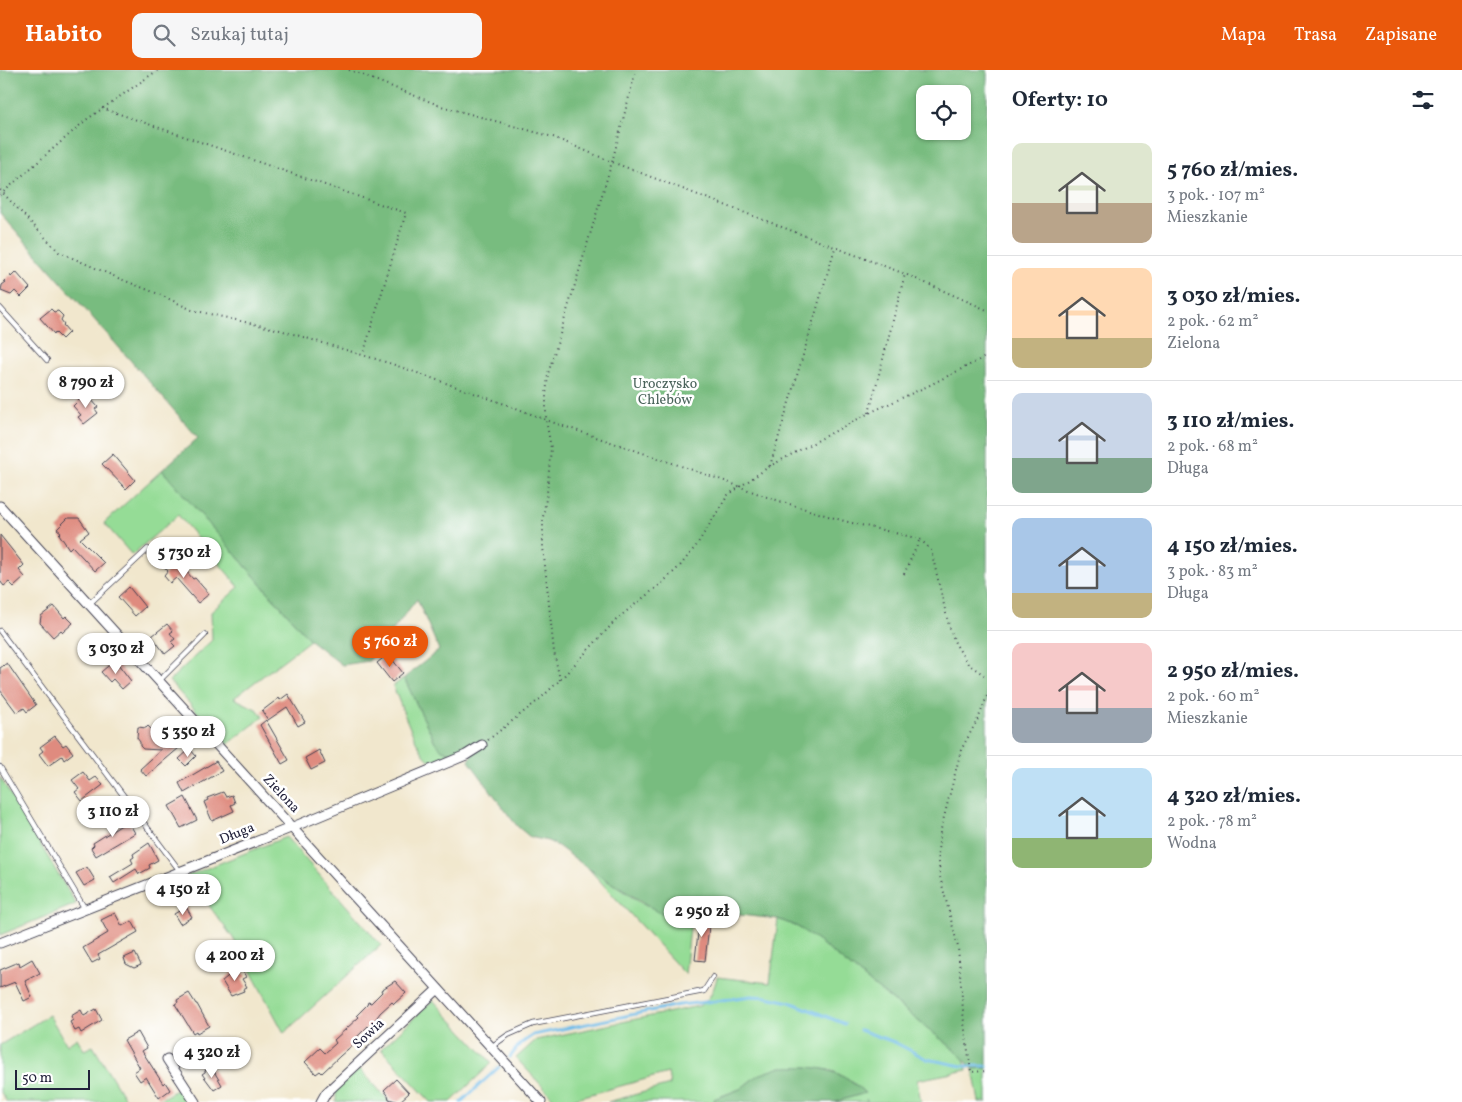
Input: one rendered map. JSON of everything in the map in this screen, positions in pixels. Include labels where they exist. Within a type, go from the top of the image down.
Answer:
[{"type":"street","name":"Zielona","points":[[0,506],[541,1102]]},
{"type":"street","name":"Długa","points":[[0,943],[292,827],[466,755],[482,745]]},
{"type":"street","name":"Sowia","points":[[321,1102],[326,1093],[438,989]]},
{"type":"street","points":[[167,1059],[194,1102]]},
{"type":"lane","points":[[0,308],[47,360]]},
{"type":"lane","points":[[88,604],[148,549]]},
{"type":"lane","points":[[0,631],[180,871]]},
{"type":"lane","points":[[158,681],[205,635]]},
{"type":"lane","points":[[0,767],[85,909]]},
{"type":"lane","points":[[490,1046],[508,1034],[533,1024],[704,991],[713,977]]},
{"type":"path","points":[[1,194],[102,108],[158,70]]},
{"type":"path","points":[[349,70],[441,106],[554,137],[612,162],[905,274],[987,310]]},
{"type":"path","points":[[560,680],[554,652],[542,547],[543,517],[551,448],[546,420],[548,374],[612,162],[636,70]]},
{"type":"path","points":[[102,108],[406,213],[363,356]]},
{"type":"path","points":[[0,190],[1,194],[60,252],[70,258],[162,295],[192,310],[280,330],[392,364],[767,497],[844,521],[920,540],[931,550],[948,622],[955,643],[968,664],[987,677]]},
{"type":"path","points":[[770,466],[836,248]]},
{"type":"path","points":[[869,413],[905,274]]},
{"type":"path","points":[[482,745],[560,680],[618,618],[680,566],[696,546],[728,495],[770,466],[869,413],[930,386],[987,356]]},
{"type":"path","points":[[904,574],[920,540]]},
{"type":"path","points":[[987,696],[979,717],[961,750],[940,832],[938,851],[940,877],[958,947],[964,1023],[971,1072],[987,1071]]},
{"type":"green space","name":"Uroczysko Chlebów","points":[[0,70],[987,70],[987,1068],[973,1069],[956,1051],[798,927],[778,919],[692,910],[660,913],[589,869],[558,846],[548,841],[530,837],[518,827],[469,761],[479,741],[451,753],[442,750],[435,742],[404,678],[439,650],[417,599],[369,661],[342,665],[310,640],[162,470],[198,438],[0,213]]},
{"type":"green space","points":[[162,470],[310,640],[234,698],[258,710],[263,717],[227,745],[169,681],[212,640],[211,612],[239,587],[178,515],[132,555],[104,523]]},
{"type":"green space","points":[[404,678],[435,742],[448,753],[451,753],[432,762],[427,758],[415,740],[393,686]]},
{"type":"green space","points":[[0,777],[76,904],[0,935]]},
{"type":"green space","points":[[286,837],[381,945],[284,1033],[233,938],[187,876]]},
{"type":"green space","points":[[589,869],[646,906],[671,913],[680,910],[692,910],[685,974]]},
{"type":"green space","points":[[778,919],[798,927],[818,941],[956,1051],[964,1059],[967,1070],[917,1080],[921,1102],[868,1102],[866,1099],[867,1102],[835,1102],[865,1093],[850,1080],[831,1070],[806,1067],[758,1075],[740,1089],[714,1099],[715,1102],[608,1102],[670,1085],[668,1073],[557,1102],[516,1058],[536,1040],[699,1006],[709,998],[717,977],[770,983]]},
{"type":"green space","points":[[433,1000],[492,1063],[451,1102],[431,1102],[381,1049]]},
{"type":"green space","points":[[49,1015],[67,1045],[77,1038],[84,1050],[93,1046],[127,1102],[7,1102],[0,1091],[0,1045]]},
{"type":"green space","points":[[781,1067],[817,1068],[836,1073],[855,1084],[865,1093],[835,1102],[715,1102],[714,1099],[740,1089],[758,1075]]},
{"type":"green space","points":[[359,1068],[390,1102],[336,1102],[336,1090]]},
{"type":"green space","points":[[987,1068],[987,1102],[979,1102],[973,1069]]},
{"type":"green space","points":[[179,1088],[188,1102],[156,1102]]},
{"type":"building","points":[[16,272],[30,288],[21,297],[15,291],[11,295],[1,291],[2,285],[6,282],[4,281]]},
{"type":"building","points":[[51,309],[54,312],[58,311],[63,316],[61,320],[69,332],[62,339],[55,332],[54,334],[40,318]]},
{"type":"building","points":[[81,398],[87,400],[90,398],[98,407],[95,409],[98,413],[84,424],[78,417],[81,415],[73,406]]},
{"type":"building","points":[[113,454],[135,480],[126,489],[102,464]]},
{"type":"building","points":[[68,518],[79,518],[89,532],[80,539],[104,563],[95,571],[72,546],[69,549],[59,534],[61,532],[57,529]]},
{"type":"building","points":[[0,535],[24,565],[19,570],[25,577],[14,587],[9,582],[4,586],[0,581]]},
{"type":"building","points":[[172,555],[209,594],[198,603],[176,578],[170,583],[164,576],[168,571],[162,564]]},
{"type":"building","points":[[129,587],[145,607],[135,616],[118,597]]},
{"type":"building","points":[[54,606],[64,618],[66,616],[73,623],[63,632],[61,630],[53,637],[40,623],[41,616]]},
{"type":"building","points":[[167,624],[173,631],[170,633],[175,639],[171,642],[175,646],[165,654],[152,636]]},
{"type":"building","points":[[388,654],[403,673],[392,682],[377,663]]},
{"type":"building","points":[[115,660],[131,681],[122,689],[113,679],[110,682],[101,672]]},
{"type":"building","points":[[7,663],[36,705],[27,712],[24,708],[17,713],[0,690],[0,668]]},
{"type":"building","points":[[288,694],[305,722],[298,726],[287,707],[268,720],[262,711],[279,698],[280,700]]},
{"type":"building","points":[[266,720],[289,760],[282,764],[260,725]]},
{"type":"building","points":[[148,726],[167,745],[172,740],[179,748],[146,776],[140,769],[161,750],[143,749],[140,746],[137,738],[138,727],[146,728]]},
{"type":"building","points":[[55,736],[63,746],[66,744],[73,753],[64,760],[62,756],[48,766],[39,754],[43,751],[40,747]]},
{"type":"building","points":[[190,749],[196,756],[186,766],[179,759]]},
{"type":"building","points":[[319,750],[325,763],[311,770],[305,758]]},
{"type":"building","points":[[216,761],[222,771],[184,793],[179,783]]},
{"type":"building","points":[[83,772],[90,781],[96,777],[103,785],[82,801],[75,792],[79,789],[72,780]]},
{"type":"building","points":[[223,792],[226,797],[232,795],[235,803],[231,805],[234,811],[212,821],[204,802],[208,800],[207,798]]},
{"type":"building","points":[[185,797],[197,820],[181,828],[169,806]]},
{"type":"building","points":[[128,821],[135,833],[96,856],[91,848],[94,845],[93,843]]},
{"type":"building","points":[[149,843],[158,860],[149,865],[150,868],[139,874],[136,869],[114,883],[110,877],[133,863],[131,859],[134,857],[133,854]]},
{"type":"building","points":[[87,867],[95,880],[84,886],[76,873]]},
{"type":"building","points":[[186,907],[192,917],[180,924],[174,914]]},
{"type":"building","points":[[115,913],[122,926],[132,921],[138,932],[98,955],[100,959],[92,963],[83,948],[108,933],[101,920]]},
{"type":"building","points":[[700,915],[710,917],[705,961],[695,960]]},
{"type":"building","points":[[135,953],[141,965],[134,968],[126,964],[124,958]]},
{"type":"building","points":[[32,959],[40,973],[25,981],[32,997],[24,1001],[15,982],[0,988],[0,970],[19,962],[20,966]]},
{"type":"building","points":[[239,965],[246,977],[242,979],[247,987],[243,989],[244,991],[231,996],[222,981],[232,973],[231,970]]},
{"type":"building","points":[[395,981],[406,993],[380,1013],[375,1020],[378,1023],[371,1030],[368,1026],[353,1041],[355,1043],[322,1073],[320,1071],[316,1074],[305,1062],[320,1048],[325,1053],[336,1043],[334,1040],[359,1017],[357,1015],[368,1002],[371,1003],[382,992],[381,990]]},
{"type":"building","points":[[189,993],[209,1026],[197,1033],[196,1031],[193,1033],[175,1004],[178,1002],[177,1000]]},
{"type":"building","points":[[96,1009],[102,1020],[81,1033],[79,1029],[75,1031],[70,1022],[73,1020],[71,1016],[81,1010],[84,1016]]},
{"type":"building","points":[[138,1032],[147,1048],[142,1051],[163,1084],[165,1082],[170,1090],[159,1098],[146,1077],[140,1081],[134,1072],[140,1068],[124,1040]]},
{"type":"building","points":[[212,1068],[222,1085],[214,1090],[202,1074],[206,1069]]},
{"type":"building","points":[[396,1079],[409,1093],[399,1102],[389,1099],[384,1090]]},
{"type":"waterway","points":[[510,1057],[520,1044],[533,1035],[679,1005],[751,996],[790,1002],[845,1024]]},
{"type":"waterway","points":[[860,1030],[894,1042],[927,1059],[962,1066],[987,1066]]},
{"type":"waterway","points":[[461,1102],[499,1067]]}]
